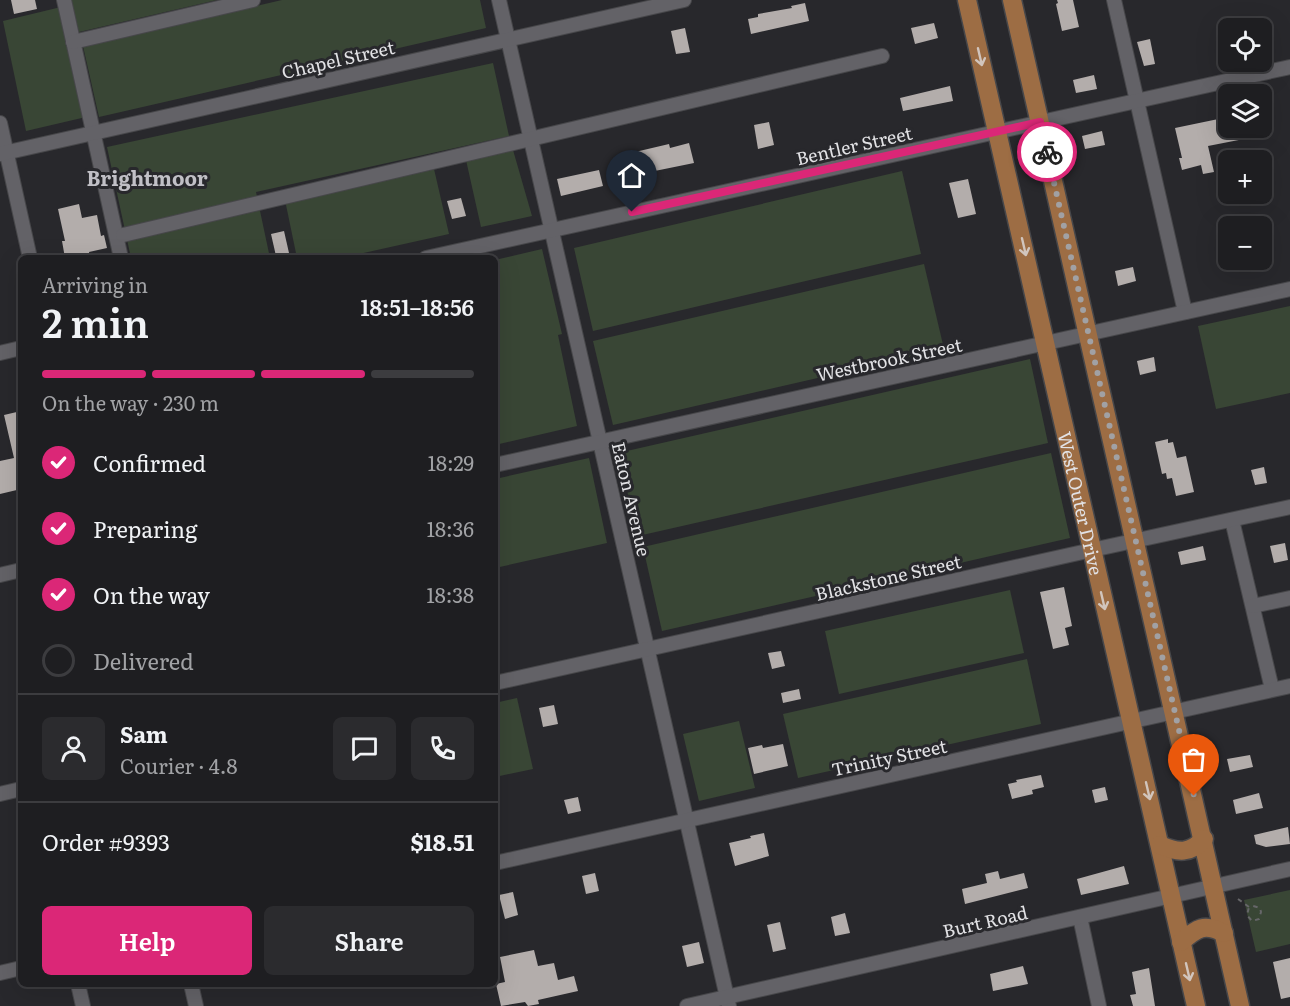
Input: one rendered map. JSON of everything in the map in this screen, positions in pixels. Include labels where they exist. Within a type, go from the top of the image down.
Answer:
[{"type":"main road","name":"West Outer Drive","points":[[967,0],[1196,1006]]},
{"type":"main road","points":[[1012,0],[1204,839],[1240,1006]]},
{"type":"main road","points":[[1161,845],[1182,852],[1198,845],[1204,839]]},
{"type":"main road","points":[[1181,942],[1203,927],[1214,928],[1224,933]]},
{"type":"street","points":[[64,0],[120,255]]},
{"type":"street","points":[[73,42],[253,0]]},
{"type":"street","name":"Eaton Avenue","points":[[499,0],[728,1002]]},
{"type":"street","name":"Chapel Street","points":[[3,153],[684,0]]},
{"type":"street","points":[[1114,0],[1185,312]]},
{"type":"street","points":[[123,235],[882,56]]},
{"type":"street","name":"Bentler Street","points":[[440,255],[1290,67]]},
{"type":"street","points":[[0,123],[3,153],[29,255]]},
{"type":"street","name":"Westbrook Street","points":[[498,464],[1290,289]]},
{"type":"street","points":[[0,353],[18,349]]},
{"type":"street","name":"Blackstone Street","points":[[498,683],[1290,507]]},
{"type":"street","points":[[1232,520],[1272,690]]},
{"type":"street","points":[[0,575],[18,571]]},
{"type":"street","points":[[1253,606],[1290,598]]},
{"type":"street","name":"Trinity Street","points":[[498,862],[1290,686]]},
{"type":"street","points":[[0,794],[18,790]]},
{"type":"street","name":"Burt Road","points":[[687,1006],[728,1002],[1290,869]]},
{"type":"street","points":[[1080,917],[1099,1006]]},
{"type":"street","points":[[0,973],[18,969]]},
{"type":"street","points":[[79,987],[83,1006]]},
{"type":"street","points":[[192,987],[196,1006]]},
{"type":"path","points":[[1238,899],[1249,907],[1260,908],[1259,919],[1252,921],[1248,918],[1249,907]]},
{"type":"green space","points":[[71,0],[217,0],[79,32]]},
{"type":"green space","points":[[282,0],[480,0],[486,28],[99,117],[83,46]]},
{"type":"green space","points":[[61,7],[86,117],[26,131],[3,21]]},
{"type":"green space","points":[[493,63],[509,136],[256,192],[269,255],[130,255],[107,147]]},
{"type":"green space","points":[[513,150],[532,216],[481,227],[466,160]]},
{"type":"green space","points":[[434,169],[449,234],[354,255],[296,255],[285,200]]},
{"type":"green space","points":[[902,171],[921,254],[593,331],[574,248]]},
{"type":"green space","points":[[542,249],[562,334],[558,335],[577,426],[498,444],[498,259]]},
{"type":"green space","points":[[924,264],[944,349],[613,425],[593,341]]},
{"type":"green space","points":[[1290,306],[1290,393],[1216,409],[1198,326]]},
{"type":"green space","points":[[1030,359],[1048,443],[638,536],[618,453]]},
{"type":"green space","points":[[1051,453],[1070,538],[662,631],[643,547]]},
{"type":"green space","points":[[589,458],[607,543],[498,567],[498,478]]},
{"type":"green space","points":[[1010,590],[1024,653],[839,694],[825,631]]},
{"type":"green space","points":[[1027,659],[1041,724],[798,778],[783,714]]},
{"type":"green space","points":[[517,698],[533,769],[498,776],[498,702]]},
{"type":"green space","points":[[739,721],[755,788],[699,801],[683,734]]},
{"type":"green space","points":[[1290,890],[1290,944],[1256,952],[1244,900]]},
{"type":"building","points":[[11,0],[35,0],[37,9],[14,14]]},
{"type":"building","points":[[1057,0],[1073,0],[1079,27],[1062,31]]},
{"type":"building","points":[[805,3],[809,21],[751,34],[748,19],[758,17],[758,14],[792,8],[791,6]]},
{"type":"building","points":[[934,23],[938,38],[915,44],[911,28]]},
{"type":"building","points":[[685,28],[690,52],[676,54],[671,31]]},
{"type":"building","points":[[1150,39],[1155,64],[1144,66],[1137,42]]},
{"type":"building","points":[[1094,75],[1097,89],[1076,93],[1073,80]]},
{"type":"building","points":[[950,86],[953,101],[903,111],[900,98]]},
{"type":"building","points":[[1218,119],[1218,138],[1249,138],[1208,146],[1214,172],[1203,174],[1201,165],[1182,170],[1179,158],[1182,158],[1175,128]]},
{"type":"building","points":[[769,122],[774,145],[758,149],[754,125]]},
{"type":"building","points":[[1102,131],[1105,145],[1085,149],[1082,136]]},
{"type":"building","points":[[689,143],[694,163],[640,174],[635,152],[669,144],[670,148]]},
{"type":"building","points":[[599,170],[603,186],[561,196],[557,179]]},
{"type":"building","points":[[968,179],[976,214],[958,218],[949,183]]},
{"type":"building","points":[[461,198],[466,216],[452,219],[447,201]]},
{"type":"building","points":[[79,204],[82,218],[97,215],[101,236],[104,235],[107,248],[89,252],[90,255],[64,255],[62,241],[65,241],[58,209]]},
{"type":"building","points":[[284,231],[289,253],[276,255],[271,234]]},
{"type":"building","points":[[1133,267],[1136,281],[1118,286],[1115,271]]},
{"type":"building","points":[[1154,357],[1156,371],[1140,375],[1137,361]]},
{"type":"building","points":[[18,412],[18,490],[0,494],[0,461],[14,458],[4,415]]},
{"type":"building","points":[[1168,439],[1168,443],[1173,442],[1177,458],[1186,456],[1194,492],[1176,496],[1172,478],[1167,479],[1166,473],[1162,474],[1155,442]]},
{"type":"building","points":[[1264,467],[1267,483],[1255,485],[1251,470]]},
{"type":"building","points":[[1285,543],[1288,560],[1274,563],[1270,546]]},
{"type":"building","points":[[1203,546],[1206,560],[1181,565],[1178,552]]},
{"type":"building","points":[[1064,587],[1072,626],[1065,628],[1069,645],[1053,649],[1040,592]]},
{"type":"building","points":[[781,651],[785,666],[772,669],[768,653]]},
{"type":"building","points":[[799,689],[801,699],[783,703],[781,693]]},
{"type":"building","points":[[554,705],[558,724],[543,727],[539,708]]},
{"type":"building","points":[[783,744],[788,766],[754,774],[748,748]]},
{"type":"building","points":[[1250,755],[1253,767],[1230,772],[1227,759]]},
{"type":"building","points":[[1041,775],[1044,787],[1032,790],[1033,794],[1012,799],[1008,784]]},
{"type":"building","points":[[1105,787],[1108,800],[1095,803],[1092,790]]},
{"type":"building","points":[[1259,793],[1263,808],[1236,814],[1233,800]]},
{"type":"building","points":[[578,797],[581,811],[568,814],[564,800]]},
{"type":"building","points":[[1288,827],[1290,844],[1266,847],[1256,844],[1254,835]]},
{"type":"building","points":[[764,833],[769,856],[735,866],[729,843]]},
{"type":"building","points":[[1124,866],[1129,884],[1081,895],[1077,879]]},
{"type":"building","points":[[998,871],[1000,879],[1024,873],[1028,888],[965,904],[962,889],[987,883],[985,874]]},
{"type":"building","points":[[595,873],[599,891],[586,894],[582,876]]},
{"type":"building","points":[[513,892],[518,915],[505,919],[499,895]]},
{"type":"building","points":[[845,913],[850,933],[835,936],[831,917]]},
{"type":"building","points":[[780,922],[786,949],[773,952],[767,925]]},
{"type":"building","points":[[699,942],[704,963],[687,967],[682,946]]},
{"type":"building","points":[[534,950],[538,966],[554,963],[558,980],[574,976],[578,991],[538,1000],[539,1004],[528,1006],[525,1002],[501,1006],[497,987],[498,984],[505,982],[500,957]]},
{"type":"building","points":[[1290,958],[1290,997],[1281,999],[1273,962]]},
{"type":"building","points":[[1023,966],[1028,984],[993,991],[990,974]]},
{"type":"building","points":[[1149,968],[1155,1006],[1133,1006],[1130,995],[1136,994],[1132,972]]},
{"type":"way so far","points":[[1047,152],[1194,796]]},
{"type":"district","name":"Brightmoor","points":[[147,177]]},
{"type":"route","points":[[632,212],[1040,122],[1047,152]]}]
